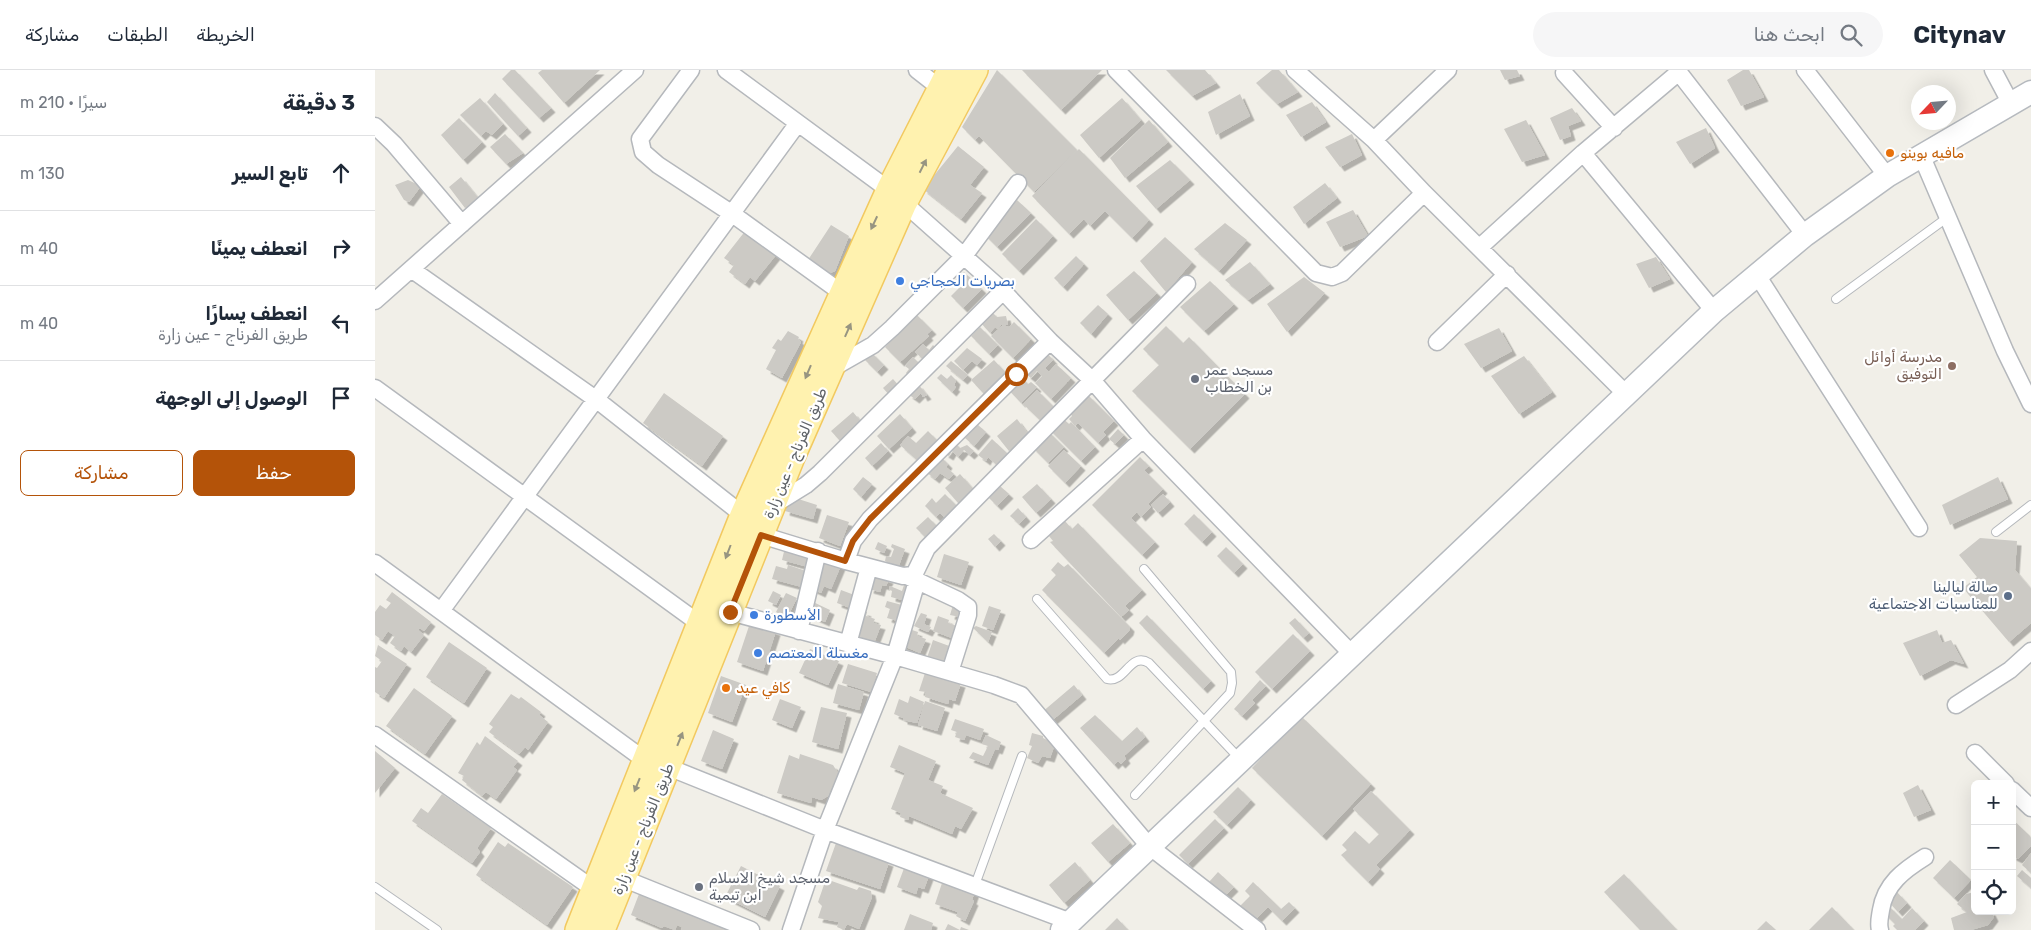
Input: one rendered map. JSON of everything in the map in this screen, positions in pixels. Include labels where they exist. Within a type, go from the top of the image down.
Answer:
[{"type":"main road","name":"طريق الفرناج - عين زارة","points":[[602,930],[622,878],[700,624],[743,516],[793,408],[842,293],[897,196],[975,70]]},
{"type":"main road","name":"طريق الفرناج - عين زارة","points":[[578,930],[595,890],[730,612],[772,506],[831,369],[897,196],[945,79]]},
{"type":"street","points":[[375,301],[635,70]]},
{"type":"street","points":[[691,70],[640,139],[643,152],[657,165],[731,213],[842,293]]},
{"type":"street","points":[[727,70],[897,196],[1003,290],[1050,341],[1092,380],[1143,439],[1351,654]]},
{"type":"street","points":[[917,70],[945,79]]},
{"type":"street","points":[[1115,70],[1316,273],[1327,277],[1338,276],[1424,193]]},
{"type":"street","points":[[1295,70],[1374,140],[1424,193],[1625,393]]},
{"type":"street","points":[[1374,140],[1448,70]]},
{"type":"street","points":[[1805,70],[1887,176]]},
{"type":"street","points":[[1993,70],[2011,104]]},
{"type":"street","points":[[1480,247],[1583,153],[1678,71],[1805,235]]},
{"type":"street","points":[[1564,74],[1614,128]]},
{"type":"street","points":[[375,563],[657,764],[975,886],[1067,926],[1625,393],[1714,311],[1805,235],[1887,176],[2031,92]]},
{"type":"street","points":[[441,611],[526,498],[798,123]]},
{"type":"street","points":[[375,126],[394,144],[462,224]]},
{"type":"street","points":[[1583,153],[1714,311]]},
{"type":"street","points":[[1922,157],[2005,351],[2031,404]]},
{"type":"street","points":[[831,369],[879,340],[964,256],[1018,183]]},
{"type":"street","points":[[411,269],[597,400],[743,516]]},
{"type":"street","points":[[1437,342],[1507,274]]},
{"type":"street","points":[[1757,275],[1919,528]]},
{"type":"street","points":[[791,930],[825,830],[895,656],[914,575],[927,548],[1187,284]]},
{"type":"street","points":[[772,506],[806,485],[820,472],[1003,290]]},
{"type":"street","points":[[845,561],[853,541],[870,519],[1050,341]]},
{"type":"street","points":[[375,388],[700,624]]},
{"type":"street","points":[[1031,540],[1143,439]]},
{"type":"street","points":[[761,535],[845,561],[913,579],[958,600],[968,607],[968,615],[950,672]]},
{"type":"street","points":[[799,631],[818,552]]},
{"type":"street","points":[[848,644],[869,567]]},
{"type":"street","points":[[730,612],[895,656],[1011,690],[1021,695],[1149,846],[1257,930]]},
{"type":"street","points":[[1956,705],[2009,670],[2031,651]]},
{"type":"street","points":[[375,735],[595,890]]},
{"type":"street","points":[[1975,753],[2002,780]]},
{"type":"street","points":[[2016,794],[2031,808]]},
{"type":"street","points":[[1880,930],[1882,905],[1888,887],[1903,870],[1925,857]]},
{"type":"street","points":[[622,878],[751,930]]},
{"type":"lane","points":[[1836,299],[1948,217]]},
{"type":"lane","points":[[1996,532],[2031,506]]},
{"type":"lane","points":[[1135,795],[1205,722],[1230,693],[1232,683],[1231,672],[1144,570]]},
{"type":"lane","points":[[1037,599],[1107,679],[1115,679],[1137,660],[1143,659],[1241,760]]},
{"type":"lane","points":[[975,886],[1022,756]]},
{"type":"lane","points":[[375,887],[437,930]]},
{"type":"building","points":[[511,70],[515,70],[551,108],[539,118],[502,79]]},
{"type":"building","points":[[542,70],[600,70],[564,103],[538,73]]},
{"type":"building","points":[[997,70],[1077,150],[1034,192],[979,136],[975,140],[962,127]]},
{"type":"building","points":[[1022,70],[1102,70],[1061,110]]},
{"type":"building","points":[[1166,70],[1205,70],[1216,83],[1192,96]]},
{"type":"building","points":[[1272,70],[1279,70],[1298,92],[1277,104],[1256,83]]},
{"type":"building","points":[[1500,70],[1517,70],[1520,76],[1505,80]]},
{"type":"building","points":[[1743,70],[1749,70],[1764,97],[1741,106],[1727,80]]},
{"type":"building","points":[[495,93],[527,128],[518,136],[487,102]]},
{"type":"building","points":[[1240,94],[1250,116],[1216,135],[1208,112]]},
{"type":"building","points":[[480,98],[503,124],[492,135],[486,131],[481,136],[460,115]]},
{"type":"building","points":[[1122,98],[1141,120],[1099,158],[1080,135]]},
{"type":"building","points":[[1312,102],[1326,122],[1301,137],[1286,115]]},
{"type":"building","points":[[1572,108],[1581,121],[1568,126],[1571,136],[1560,140],[1550,118]]},
{"type":"building","points":[[459,118],[482,142],[463,160],[441,135]]},
{"type":"building","points":[[1149,120],[1168,142],[1125,178],[1110,158]]},
{"type":"building","points":[[1526,120],[1545,155],[1522,162],[1504,129]]},
{"type":"building","points":[[1706,128],[1715,148],[1690,164],[1676,142]]},
{"type":"building","points":[[505,134],[523,153],[506,164],[490,147]]},
{"type":"building","points":[[1352,134],[1362,155],[1340,167],[1325,147]]},
{"type":"building","points":[[958,146],[984,167],[970,185],[982,193],[961,219],[923,189]]},
{"type":"building","points":[[1079,149],[1149,220],[1132,238],[1105,211],[1090,226],[1084,219],[1069,234],[1032,196]]},
{"type":"building","points":[[1170,160],[1190,180],[1156,209],[1136,186]]},
{"type":"building","points":[[461,177],[478,198],[465,208],[449,187]]},
{"type":"building","points":[[408,180],[421,186],[409,202],[404,200],[395,185]]},
{"type":"building","points":[[1325,183],[1337,198],[1304,224],[1293,207]]},
{"type":"building","points":[[1017,200],[1031,213],[997,247],[984,234]]},
{"type":"building","points":[[1353,210],[1368,236],[1340,247],[1326,222]]},
{"type":"building","points":[[1036,219],[1053,236],[1019,271],[1002,254]]},
{"type":"building","points":[[1225,223],[1247,240],[1219,271],[1194,249]]},
{"type":"building","points":[[831,225],[849,236],[835,271],[830,273],[808,260]]},
{"type":"building","points":[[746,230],[776,255],[755,281],[750,277],[745,284],[729,272],[734,265],[724,258]]},
{"type":"building","points":[[1165,237],[1192,262],[1166,292],[1140,261]]},
{"type":"building","points":[[1076,256],[1084,264],[1063,287],[1054,278]]},
{"type":"building","points":[[1656,257],[1670,279],[1649,288],[1636,264]]},
{"type":"building","points":[[1250,262],[1270,284],[1248,300],[1225,280]]},
{"type":"building","points":[[1134,271],[1157,293],[1128,320],[1106,295]]},
{"type":"building","points":[[964,272],[982,289],[963,308],[951,296],[959,288],[953,282]]},
{"type":"building","points":[[1304,277],[1325,293],[1287,332],[1267,304]]},
{"type":"building","points":[[1210,281],[1234,304],[1204,331],[1180,307]]},
{"type":"building","points":[[1098,305],[1108,314],[1091,334],[1080,323]]},
{"type":"building","points":[[991,311],[997,317],[1006,316],[1008,325],[1001,325],[998,329],[995,327],[990,333],[980,322]]},
{"type":"building","points":[[917,315],[932,330],[927,334],[929,336],[900,362],[885,347]]},
{"type":"building","points":[[1014,322],[1031,339],[1013,358],[991,336],[1003,325],[1009,327]]},
{"type":"building","points":[[1166,326],[1183,343],[1189,337],[1245,394],[1190,449],[1132,391],[1159,365],[1143,349]]},
{"type":"building","points":[[980,327],[998,345],[989,354],[971,336]]},
{"type":"building","points":[[1499,328],[1512,351],[1481,368],[1464,344]]},
{"type":"building","points":[[788,331],[799,337],[798,339],[801,342],[782,378],[766,369],[776,350],[772,348],[778,339],[781,341]]},
{"type":"building","points":[[923,344],[929,350],[933,345],[940,352],[926,362],[915,352]]},
{"type":"building","points":[[967,348],[982,359],[977,365],[972,361],[963,370],[954,361]]},
{"type":"building","points":[[871,352],[884,365],[877,372],[864,359]]},
{"type":"building","points":[[1047,353],[1053,360],[1045,368],[1049,372],[1056,364],[1071,378],[1051,399],[1035,383],[1042,376],[1037,371],[1031,378],[1026,374]]},
{"type":"building","points":[[1524,356],[1552,392],[1519,414],[1491,376]]},
{"type":"building","points":[[913,357],[921,365],[910,377],[906,373],[909,369],[905,366]]},
{"type":"building","points":[[994,360],[1007,374],[984,394],[971,380]]},
{"type":"building","points":[[951,361],[968,375],[963,380],[946,366]]},
{"type":"building","points":[[941,374],[947,379],[951,375],[956,380],[954,386],[956,387],[952,392],[937,378]]},
{"type":"building","points":[[1018,374],[1028,384],[1031,382],[1037,387],[1021,403],[1006,387]]},
{"type":"building","points":[[893,379],[900,387],[890,396],[883,388]]},
{"type":"building","points":[[918,384],[927,395],[923,397],[921,393],[915,399],[908,394]]},
{"type":"building","points":[[1037,390],[1054,407],[1041,421],[1023,404]]},
{"type":"building","points":[[664,393],[723,436],[702,466],[643,423]]},
{"type":"building","points":[[1088,395],[1114,421],[1103,432],[1106,435],[1098,443],[1078,423],[1075,426],[1069,419],[1072,416],[1070,413]]},
{"type":"building","points":[[853,412],[862,423],[841,442],[831,431]]},
{"type":"building","points":[[900,414],[912,428],[889,449],[877,436]]},
{"type":"building","points":[[1061,417],[1069,424],[1071,422],[1095,447],[1081,461],[1049,429]]},
{"type":"building","points":[[1017,419],[1029,435],[1009,451],[997,436]]},
{"type":"building","points":[[977,424],[986,432],[974,446],[965,438]]},
{"type":"building","points":[[1118,429],[1124,435],[1115,444],[1109,439]]},
{"type":"building","points":[[928,431],[937,440],[917,460],[900,445],[908,436],[916,443]]},
{"type":"building","points":[[1048,431],[1064,447],[1048,463],[1032,447]]},
{"type":"building","points":[[992,439],[1008,454],[997,465],[988,457],[986,461],[978,455]]},
{"type":"building","points":[[953,441],[960,448],[967,445],[974,451],[970,455],[964,450],[958,457],[952,451],[949,456],[944,453]]},
{"type":"building","points":[[881,443],[888,451],[872,466],[865,458]]},
{"type":"building","points":[[1064,450],[1081,466],[1065,483],[1048,466]]},
{"type":"building","points":[[940,456],[948,464],[946,467],[954,474],[949,479],[940,473],[935,479],[926,472]]},
{"type":"building","points":[[1140,457],[1149,466],[1144,470],[1163,489],[1148,504],[1151,507],[1141,517],[1137,512],[1131,518],[1155,542],[1142,555],[1092,505]]},
{"type":"building","points":[[960,474],[975,491],[959,504],[945,488]]},
{"type":"building","points":[[863,477],[872,484],[861,497],[853,489]]},
{"type":"building","points":[[1998,477],[2008,499],[1950,525],[1942,505]]},
{"type":"building","points":[[1037,484],[1051,499],[1036,513],[1022,497]]},
{"type":"building","points":[[1000,486],[1009,494],[997,506],[989,498]]},
{"type":"building","points":[[945,494],[957,506],[944,517],[940,513],[936,517],[925,506],[932,498],[936,503]]},
{"type":"building","points":[[1163,494],[1170,502],[1158,513],[1151,505]]},
{"type":"building","points":[[789,496],[817,505],[813,519],[785,511]]},
{"type":"building","points":[[1018,508],[1026,517],[1019,524],[1010,516]]},
{"type":"building","points":[[1194,514],[1212,532],[1202,542],[1184,524]]},
{"type":"building","points":[[827,515],[849,522],[840,546],[819,538]]},
{"type":"building","points":[[928,517],[939,528],[927,539],[916,528]]},
{"type":"building","points":[[1065,521],[1072,529],[1078,523],[1142,590],[1125,606],[1129,610],[1121,617],[1050,542],[1053,541],[1049,536]]},
{"type":"building","points":[[994,534],[1001,541],[995,547],[988,539]]},
{"type":"building","points":[[1980,538],[2017,541],[2015,570],[2031,589],[2031,623],[2009,642],[1963,588],[1977,577],[1959,555]]},
{"type":"building","points":[[878,542],[887,546],[884,553],[875,549]]},
{"type":"building","points":[[786,543],[812,550],[808,567],[782,560]]},
{"type":"building","points":[[892,544],[905,549],[898,568],[885,561],[886,556],[891,557],[894,549],[891,547]]},
{"type":"building","points":[[1226,547],[1243,564],[1234,573],[1217,556]]},
{"type":"building","points":[[944,554],[969,562],[961,585],[937,577]]},
{"type":"building","points":[[824,555],[842,563],[831,589],[824,586],[821,593],[810,588]]},
{"type":"building","points":[[1058,562],[1064,567],[1068,564],[1130,627],[1129,631],[1120,640],[1119,638],[1104,653],[1042,590],[1056,575],[1051,570]]},
{"type":"building","points":[[788,565],[806,571],[802,587],[772,579],[776,566],[787,569]]},
{"type":"building","points":[[873,574],[889,579],[886,586],[882,585],[880,592],[869,589]]},
{"type":"building","points":[[905,582],[912,584],[906,601],[891,597],[892,591],[889,589],[890,586],[902,591]]},
{"type":"building","points":[[841,590],[857,596],[853,609],[837,603]]},
{"type":"building","points":[[773,591],[781,595],[776,605],[768,601]]},
{"type":"building","points":[[392,592],[431,622],[424,631],[420,628],[418,630],[424,635],[411,652],[404,646],[401,651],[390,643],[395,636],[388,631],[382,640],[375,635],[375,612],[380,605],[386,609],[391,603],[386,600]]},
{"type":"building","points":[[786,593],[797,598],[787,618],[776,612]]},
{"type":"building","points":[[811,601],[830,610],[825,622],[805,613]]},
{"type":"building","points":[[887,601],[902,605],[898,621],[887,618],[890,609],[885,607]]},
{"type":"building","points":[[953,605],[962,607],[960,617],[950,615]]},
{"type":"building","points":[[989,606],[1001,610],[993,630],[982,626]]},
{"type":"building","points":[[863,611],[867,612],[866,616],[875,619],[873,623],[881,625],[874,643],[854,636]]},
{"type":"building","points":[[921,613],[927,615],[924,624],[931,627],[928,632],[914,626]]},
{"type":"building","points":[[1147,615],[1211,681],[1203,689],[1139,623]]},
{"type":"building","points":[[938,616],[949,620],[948,623],[957,626],[952,638],[933,631]]},
{"type":"building","points":[[1295,618],[1309,633],[1303,638],[1289,623]]},
{"type":"building","points":[[750,623],[776,631],[763,671],[737,662]]},
{"type":"building","points":[[976,626],[992,632],[988,642],[973,628]]},
{"type":"building","points":[[906,628],[918,632],[917,636],[926,639],[920,653],[899,644]]},
{"type":"building","points":[[1937,630],[1942,643],[1951,640],[1964,664],[1951,660],[1920,676],[1903,643]]},
{"type":"building","points":[[1293,634],[1310,651],[1272,689],[1255,672]]},
{"type":"building","points":[[933,640],[952,647],[946,668],[926,661]]},
{"type":"building","points":[[449,642],[487,668],[464,703],[426,677]]},
{"type":"building","points":[[378,645],[407,664],[384,698],[375,692],[375,667],[377,668],[382,661],[375,656]]},
{"type":"building","points":[[810,649],[839,661],[828,685],[799,673]]},
{"type":"building","points":[[848,664],[877,673],[871,692],[842,683]]},
{"type":"building","points":[[925,673],[961,683],[955,701],[949,699],[948,704],[925,697],[926,692],[919,691]]},
{"type":"building","points":[[721,676],[746,685],[732,722],[708,713]]},
{"type":"building","points":[[1260,680],[1266,686],[1252,700],[1255,703],[1242,716],[1234,709]]},
{"type":"building","points":[[838,684],[864,692],[859,710],[833,703]]},
{"type":"building","points":[[1074,685],[1082,695],[1049,723],[1041,713]]},
{"type":"building","points":[[414,688],[452,716],[425,754],[386,726]]},
{"type":"building","points":[[511,694],[519,699],[521,697],[541,712],[539,715],[548,722],[528,750],[525,747],[519,754],[489,732],[493,727],[489,724]]},
{"type":"building","points":[[910,696],[924,702],[917,723],[903,720],[903,718],[894,714],[899,699],[908,703]]},
{"type":"building","points":[[780,699],[801,707],[792,728],[772,720]]},
{"type":"building","points":[[925,701],[945,708],[937,731],[918,725]]},
{"type":"building","points":[[821,707],[847,713],[838,749],[812,742]]},
{"type":"building","points":[[1095,715],[1122,741],[1137,727],[1145,737],[1124,756],[1126,759],[1121,764],[1118,761],[1114,765],[1080,728]]},
{"type":"building","points":[[1301,716],[1371,784],[1322,836],[1252,768]]},
{"type":"building","points":[[955,719],[984,729],[980,740],[966,735],[964,740],[955,737],[957,732],[951,730]]},
{"type":"building","points":[[713,730],[734,739],[722,769],[701,761]]},
{"type":"building","points":[[1032,733],[1043,736],[1043,738],[1055,744],[1050,758],[1042,756],[1038,763],[1027,758],[1032,746],[1029,745]]},
{"type":"building","points":[[986,735],[1001,742],[998,750],[995,749],[988,765],[969,758],[973,752],[983,756],[988,746],[982,744]]},
{"type":"building","points":[[485,736],[518,761],[513,767],[517,770],[496,799],[486,792],[482,796],[462,780],[464,776],[458,773],[477,742],[480,745]]},
{"type":"building","points":[[899,745],[936,761],[928,780],[943,786],[940,793],[973,808],[961,829],[955,826],[952,834],[909,816],[908,820],[900,817],[901,813],[891,809],[905,773],[890,767]]},
{"type":"building","points":[[375,751],[395,768],[375,793]]},
{"type":"building","points":[[800,754],[833,765],[838,773],[828,796],[821,800],[812,797],[811,803],[777,793],[789,755],[799,759]]},
{"type":"building","points":[[1918,785],[1931,810],[1914,817],[1903,793]]},
{"type":"building","points":[[1238,787],[1251,800],[1227,825],[1213,812]]},
{"type":"building","points":[[1371,791],[1410,830],[1376,865],[1380,869],[1368,882],[1341,855],[1347,850],[1342,845],[1355,831],[1369,844],[1379,834],[1353,809]]},
{"type":"building","points":[[442,794],[491,828],[477,848],[480,852],[472,863],[412,821],[421,808],[428,813]]},
{"type":"building","points":[[1215,819],[1224,828],[1188,864],[1179,855]]},
{"type":"building","points":[[2016,823],[2030,836],[2031,842],[2031,846],[2018,859],[2016,858]]},
{"type":"building","points":[[1113,824],[1130,843],[1108,862],[1091,843]]},
{"type":"building","points":[[498,842],[505,847],[508,843],[573,887],[547,925],[476,875]]},
{"type":"building","points":[[836,843],[889,862],[880,889],[826,871]]},
{"type":"building","points":[[2031,853],[2031,873],[2022,865]]},
{"type":"building","points":[[1950,860],[1971,880],[1954,898],[1933,878]]},
{"type":"building","points":[[1075,862],[1090,880],[1064,903],[1049,885]]},
{"type":"building","points":[[906,863],[930,873],[924,889],[918,887],[916,894],[897,887]]},
{"type":"building","points":[[741,866],[780,886],[765,917],[725,897]]},
{"type":"building","points":[[2022,870],[2031,878],[2031,888],[2017,876]]},
{"type":"building","points":[[1218,872],[1234,887],[1225,896],[1209,882]]},
{"type":"building","points":[[1624,874],[1677,930],[1640,930],[1604,892]]},
{"type":"building","points":[[826,879],[857,890],[859,887],[871,891],[872,897],[859,929],[847,924],[844,930],[837,927],[839,922],[818,918],[822,906],[818,902]]},
{"type":"building","points":[[943,880],[975,891],[972,900],[974,901],[965,921],[956,916],[958,912],[935,904]]},
{"type":"building","points":[[1253,882],[1281,909],[1289,902],[1295,908],[1282,921],[1268,907],[1256,919],[1248,912],[1238,908],[1250,896],[1245,891]]},
{"type":"building","points":[[1897,892],[1907,903],[1898,912],[1888,901]]},
{"type":"building","points":[[1971,893],[1971,915],[1993,915],[1994,917],[1988,925],[1971,930],[1954,930],[1951,918],[1967,912],[1957,904],[1966,894]]},
{"type":"building","points":[[639,894],[666,905],[670,898],[730,926],[728,930],[681,930],[682,927],[677,925],[675,930],[664,926],[662,928],[631,915]]},
{"type":"building","points":[[1889,906],[1902,919],[1912,908],[1924,921],[1915,930],[1897,930],[1893,926],[1895,924],[1883,912]]},
{"type":"building","points":[[1832,907],[1854,930],[1809,930]]},
{"type":"building","points":[[910,914],[933,923],[931,930],[904,930]]},
{"type":"building","points":[[1117,918],[1128,930],[1105,930]]},
{"type":"building","points":[[1766,921],[1776,930],[1757,930]]},
{"type":"building","points":[[948,924],[960,930],[945,930]]},
{"type":"place","name":"مافيه بوينو","points":[[1890,153]]},
{"type":"place","name":"بصريات الحجاجي","points":[[900,281]]},
{"type":"place","name":"مدرسة أوائل التوفيق","points":[[1952,366]]},
{"type":"place","name":"مسجد عمر بن الخطاب","points":[[1195,379]]},
{"type":"place","name":"صالة ليالينا للمناسبات الاجتماعية","points":[[2008,596]]},
{"type":"place","name":"الأسطورة","points":[[754,615]]},
{"type":"place","name":"مغسلة المعتصم","points":[[758,653]]},
{"type":"place","name":"كافي عيد","points":[[726,688]]},
{"type":"place","name":"مسجد شيخ الاسلام ابن تيمية","points":[[699,887]]},
{"type":"route","points":[[730,612],[761,535],[845,561],[853,541],[870,519],[1016,374]]}]
